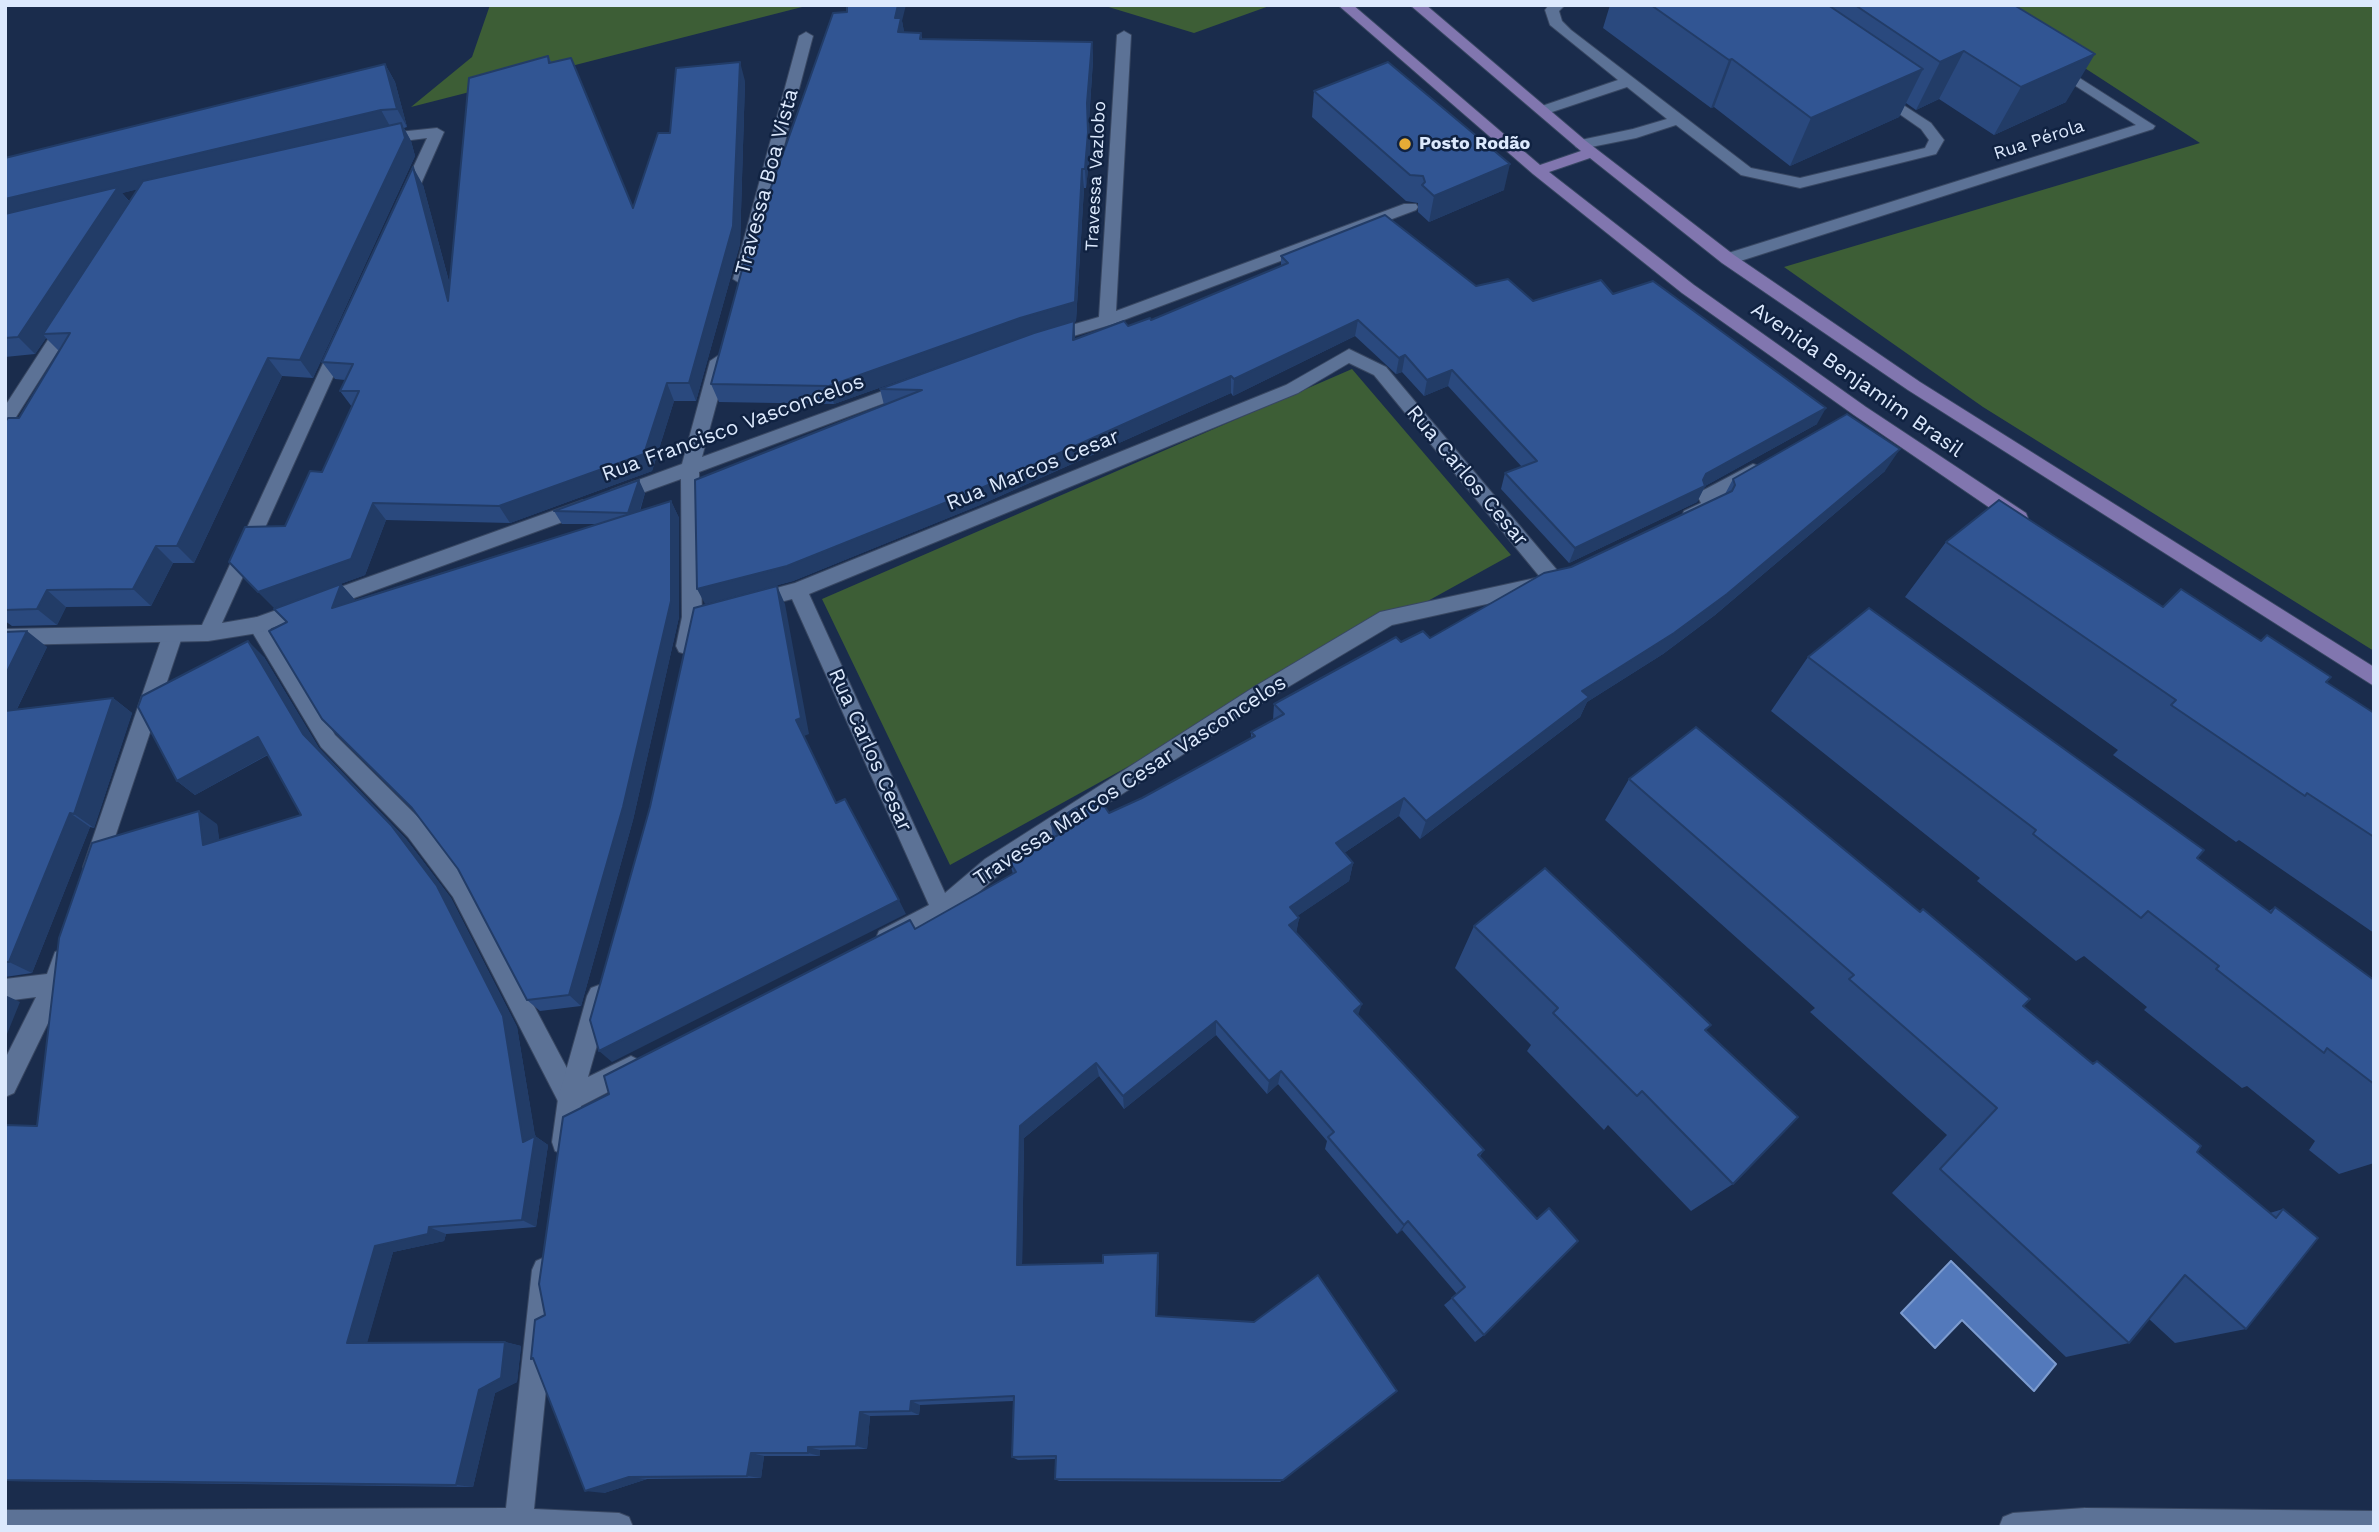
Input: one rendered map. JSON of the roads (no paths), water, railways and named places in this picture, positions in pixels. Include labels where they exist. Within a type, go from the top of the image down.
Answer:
[{"type":"main road","name":"Avenida Benjamim Brasil","points":[[1345,5],[1538,171],[1688,289],[1860,411],[2029,525]]},
{"type":"main road","name":"Avenida Benjamim Brasil","points":[[1417,5],[1586,148],[1728,260],[1937,401],[2374,678]]},
{"type":"main road","points":[[1538,171],[1586,148]]},
{"type":"main road","points":[[2303,662],[2318,643]]},
{"type":"street","points":[[1558,5],[1552,10],[1555,22],[1746,172],[1775,180],[1800,183],[1931,151],[1937,140],[1926,126],[1871,88]]},
{"type":"street","name":"Travessa Vazlobo","points":[[1107,320],[1124,35]]},
{"type":"street","name":"Travessa Boa Vista","points":[[736,298],[806,36]]},
{"type":"street","name":"Rua Pérola","points":[[1728,260],[2148,125],[2042,58]]},
{"type":"street","points":[[1544,110],[1631,80]]},
{"type":"street","points":[[1586,148],[1678,120]]},
{"type":"street","points":[[366,142],[393,136],[437,132],[397,220]]},
{"type":"street","points":[[1029,343],[1107,320],[1410,206]]},
{"type":"street","points":[[5,421],[77,307]]},
{"type":"street","points":[[208,633],[345,332]]},
{"type":"street","points":[[680,671],[699,616],[690,468],[726,338]]},
{"type":"street","name":"Rua Marcos Cesar","points":[[732,607],[798,590],[1292,389],[1349,355],[1380,372]]},
{"type":"street","name":"Rua Carlos Cesar","points":[[1380,372],[1561,578]]},
{"type":"street","name":"Rua Francisco Vasconcelos","points":[[5,637],[208,633],[258,625],[925,382]]},
{"type":"street","points":[[1837,425],[1860,411]]},
{"type":"street","points":[[1676,523],[1712,506],[1707,497],[1766,464]]},
{"type":"street","name":"Travessa Marcos Cesar Vasconcelos","points":[[868,948],[942,910],[993,866],[1261,692],[1387,618],[1561,578]]},
{"type":"street","name":"Rua Carlos Cesar","points":[[798,590],[942,910]]},
{"type":"street","points":[[258,625],[328,741],[416,830],[461,890],[570,1099]]},
{"type":"street","points":[[89,881],[173,634]]},
{"type":"street","points":[[5,1085],[55,984],[68,945]]},
{"type":"street","points":[[560,1167],[570,1099],[603,980]]},
{"type":"street","points":[[5,990],[55,984]]},
{"type":"street","points":[[570,1099],[645,1061]]},
{"type":"street","points":[[519,1522],[548,1250]]},
{"type":"street","points":[[2013,1527],[2085,1521],[2374,1525]]},
{"type":"street","points":[[5,1524],[519,1522],[619,1527]]},
{"type":"water","points":[[1951,1261],[2056,1364],[2034,1391],[1962,1320],[1935,1348],[1901,1313]]},
{"type":"place","name":"Posto Rodão","points":[[1405,144]]}]
